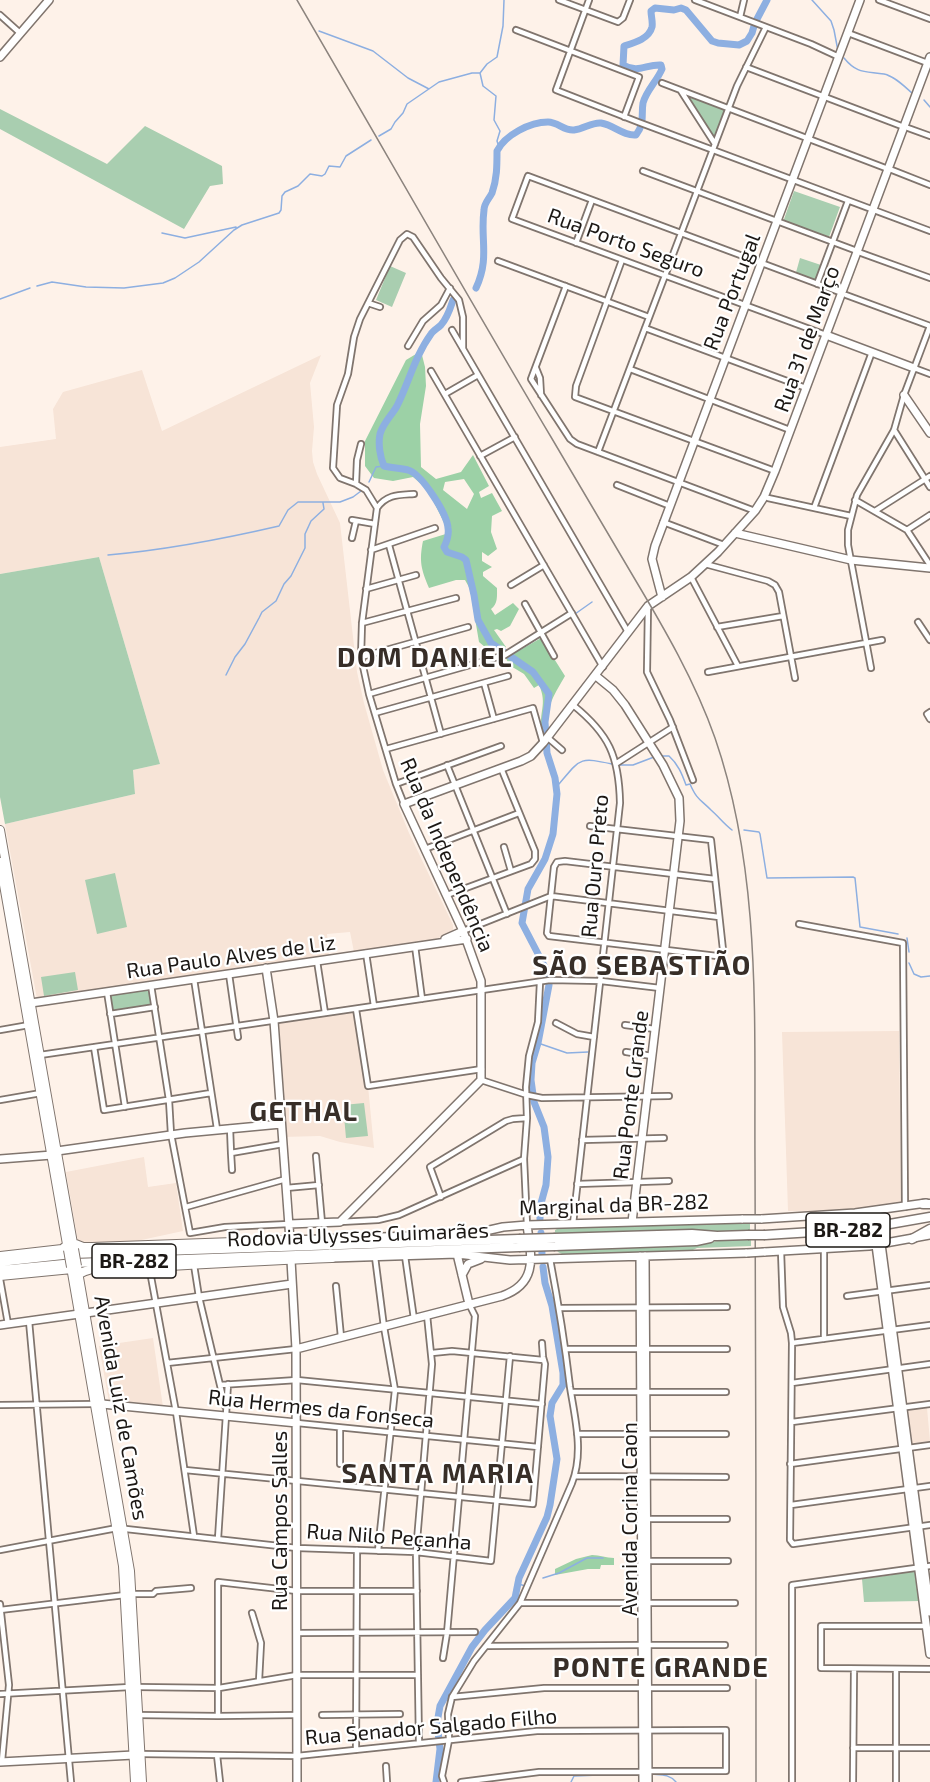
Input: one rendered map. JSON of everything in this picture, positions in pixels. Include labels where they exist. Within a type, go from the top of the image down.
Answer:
[{"type":"highway","name":"Rodovia Ulysses Guimarães","points":[[0,1262],[72,1254],[312,1246],[696,1241],[717,1236],[861,1229],[930,1217]]},
{"type":"highway","points":[[912,1239],[930,1229]]},
{"type":"highway","points":[[256,1248],[271,1240]]},
{"type":"highway","points":[[290,1240],[312,1246]]},
{"type":"highway","name":"Rodovia Ulysses Guimarães","points":[[0,1270],[74,1263],[355,1253],[519,1243]]},
{"type":"highway","points":[[332,1258],[355,1253]]},
{"type":"highway","points":[[251,1256],[274,1261]]},
{"type":"main road","points":[[0,57],[49,0]]},
{"type":"main road","name":"Rua Portugal","points":[[662,597],[652,559],[653,549],[860,0]]},
{"type":"main road","name":"Rua 31 de Março","points":[[404,804],[526,759],[545,741],[648,606],[672,594],[692,579],[762,507],[768,498],[929,63]]},
{"type":"main road","name":"Rua 31 de Março","points":[[707,565],[737,533],[764,497],[828,336]]},
{"type":"main road","name":"Rua Porto Seguro","points":[[828,336],[914,368]]},
{"type":"main road","points":[[904,395],[930,434]]},
{"type":"main road","points":[[737,533],[851,560],[930,567]]},
{"type":"main road","name":"Rua Ponte Grande","points":[[596,676],[618,695],[650,742],[672,781],[679,798],[680,812],[632,1222]]},
{"type":"main road","name":"Rua da Independência","points":[[404,804],[467,939],[480,975],[483,990],[482,1080]]},
{"type":"main road","name":"Avenida Luiz de Camões","points":[[0,830],[52,1121],[54,1156],[61,1175],[71,1247]]},
{"type":"main road","name":"Avenida Luiz de Camões","points":[[0,863],[4,911],[54,1156],[120,1528],[129,1595],[137,1754],[142,1782]]},
{"type":"main road","name":"Rua Paulo Alves de Liz","points":[[437,943],[463,931]]},
{"type":"main road","name":"Rua Paulo Alves de Liz","points":[[31,1003],[467,939]]},
{"type":"main road","points":[[266,968],[274,1021],[290,1240]]},
{"type":"main road","points":[[29,1028],[32,1025],[28,1008],[31,1003]]},
{"type":"main road","points":[[289,1224],[340,1222],[482,1080]]},
{"type":"main road","points":[[0,1159],[54,1156],[171,1134],[281,1124]]},
{"type":"main road","name":"Marginal da BR-282","points":[[0,1256],[62,1250],[71,1247],[472,1234],[503,1227],[527,1225],[815,1216],[928,1203]]},
{"type":"main road","points":[[296,1350],[513,1291],[528,1275],[531,1259],[527,1225]]},
{"type":"main road","points":[[549,1225],[552,1252],[550,1259]]},
{"type":"main road","points":[[0,1278],[97,1267],[332,1258],[457,1254],[486,1258],[550,1259],[764,1252],[879,1244],[930,1234]]},
{"type":"main road","points":[[879,1244],[916,1527],[924,1566],[928,1607],[926,1626],[930,1654]]},
{"type":"main road","points":[[457,1254],[470,1304]]},
{"type":"main road","name":"Avenida Corina Caon","points":[[643,1256],[645,1730],[648,1782]]},
{"type":"main road","points":[[462,1275],[468,1264],[486,1258]]},
{"type":"main road","name":"Rua Campos Salles","points":[[291,1260],[297,1380],[297,1782]]},
{"type":"main road","points":[[4,1324],[292,1284]]},
{"type":"main road","name":"Rua Hermes da Fonseca","points":[[99,1404],[176,1412],[226,1414],[297,1423]]},
{"type":"main road","name":"Avenida Corina Caon","points":[[644,1476],[647,1519],[645,1603]]},
{"type":"main road","name":"Avenida Luiz de Camões","points":[[134,1687],[138,1715],[135,1782]]},
{"type":"main road","name":"Rua Senador Salgado Filho","points":[[1,1761],[137,1754]]},
{"type":"main road","name":"Avenida Corina Caon","points":[[643,1782],[646,1772]]},
{"type":"street","points":[[559,0],[616,22],[620,21],[630,0]]},
{"type":"street","points":[[589,0],[556,90],[930,231]]},
{"type":"street","points":[[694,0],[811,44],[839,57]]},
{"type":"street","points":[[740,17],[744,0]]},
{"type":"street","points":[[879,0],[930,19]]},
{"type":"street","points":[[0,15],[20,33]]},
{"type":"street","points":[[598,452],[715,144],[746,67],[766,27]]},
{"type":"street","points":[[516,30],[639,77],[624,117]]},
{"type":"street","points":[[848,33],[929,63]]},
{"type":"street","points":[[746,67],[930,136]]},
{"type":"street","points":[[662,83],[930,185]]},
{"type":"street","points":[[681,91],[715,144]]},
{"type":"street","points":[[643,171],[930,278]]},
{"type":"street","name":"Rua Porto Seguro","points":[[592,200],[528,176],[512,219],[828,336]]},
{"type":"street","points":[[576,243],[592,200],[930,326],[904,395],[894,430],[861,486],[851,516],[848,537],[851,560],[871,668]]},
{"type":"street","points":[[817,284],[848,201]]},
{"type":"street","points":[[414,494],[390,496],[377,508],[366,490],[336,474],[332,462],[338,400],[348,374],[357,328],[400,240],[407,234],[413,237],[461,304],[464,349]]},
{"type":"street","points":[[622,260],[576,386],[575,397],[775,471]]},
{"type":"street","points":[[498,261],[649,318]]},
{"type":"street","points":[[566,286],[531,380],[570,439],[577,444],[755,511]]},
{"type":"street","points":[[408,346],[423,321],[439,308],[450,288]]},
{"type":"street","points":[[368,303],[380,307]]},
{"type":"street","points":[[645,328],[806,388]]},
{"type":"street","points":[[452,330],[628,633]]},
{"type":"street","points":[[814,508],[872,352]]},
{"type":"street","points":[[536,368],[540,378],[541,395]]},
{"type":"street","name":"Rua Porto Seguro","points":[[914,368],[930,374]]},
{"type":"street","points":[[630,369],[790,430]]},
{"type":"street","points":[[431,372],[603,667]]},
{"type":"street","points":[[445,394],[478,375]]},
{"type":"street","points":[[894,430],[928,477],[930,487]]},
{"type":"street","points":[[480,456],[514,437]]},
{"type":"street","points":[[356,484],[357,460],[361,444]]},
{"type":"street","points":[[874,511],[928,477]]},
{"type":"street","points":[[617,485],[670,506]]},
{"type":"street","points":[[768,498],[851,516]]},
{"type":"street","points":[[855,500],[907,530],[930,567]]},
{"type":"street","name":"Rua da Independência","points":[[377,508],[362,623],[361,657],[369,694],[404,804]]},
{"type":"street","points":[[907,530],[930,515]]},
{"type":"street","points":[[352,538],[354,520],[375,524]]},
{"type":"street","points":[[663,522],[724,545]]},
{"type":"street","points":[[371,550],[435,528]]},
{"type":"street","points":[[389,545],[441,734]]},
{"type":"street","points":[[511,585],[543,565]]},
{"type":"street","points":[[707,565],[772,582],[777,588],[795,678]]},
{"type":"street","points":[[366,589],[416,576]]},
{"type":"street","points":[[692,579],[738,666]]},
{"type":"street","points":[[362,623],[456,597]]},
{"type":"street","points":[[525,604],[554,656]]},
{"type":"street","points":[[648,606],[647,672],[673,727],[693,780]]},
{"type":"street","points":[[369,694],[505,655],[572,613]]},
{"type":"street","points":[[717,627],[783,616]]},
{"type":"street","points":[[918,622],[930,640]]},
{"type":"street","points":[[361,657],[468,627]]},
{"type":"street","points":[[708,672],[882,640]]},
{"type":"street","points":[[375,713],[508,676]]},
{"type":"street","points":[[484,683],[494,719]]},
{"type":"street","name":"Rua Ouro Preto","points":[[573,705],[597,727],[611,749],[616,763],[620,795],[614,867],[573,1224]]},
{"type":"street","points":[[386,749],[533,708],[545,741],[562,750]]},
{"type":"street","points":[[616,763],[673,727]]},
{"type":"street","points":[[396,784],[501,746]]},
{"type":"street","points":[[447,765],[507,914]]},
{"type":"street","points":[[447,895],[531,864],[535,859],[535,851],[501,768]]},
{"type":"street","points":[[425,849],[519,813]]},
{"type":"street","points":[[590,826],[711,840],[723,950],[721,955],[717,956],[548,936],[554,867],[557,862],[565,861],[715,879]]},
{"type":"street","points":[[504,847],[511,871]]},
{"type":"street","points":[[463,931],[551,896],[719,917]]},
{"type":"street","points":[[799,924],[903,942],[905,1207]]},
{"type":"street","points":[[415,946],[422,999]]},
{"type":"street","points":[[366,954],[374,1006]]},
{"type":"street","points":[[316,961],[325,1013]]},
{"type":"street","points":[[229,974],[238,1037]]},
{"type":"street","points":[[194,979],[217,1129]]},
{"type":"street","points":[[527,1225],[524,1159],[531,1096],[527,1070],[545,981]]},
{"type":"street","points":[[40,1055],[545,981],[601,981],[660,988]]},
{"type":"street","points":[[151,985],[169,1100],[171,1134],[190,1233],[225,1227],[289,1224]]},
{"type":"street","points":[[107,992],[126,1107]]},
{"type":"street","points":[[110,1014],[154,1007]]},
{"type":"street","points":[[357,1009],[368,1086],[482,1069]]},
{"type":"street","points":[[556,1023],[577,1034],[594,1037]]},
{"type":"street","points":[[625,1025],[655,1029]]},
{"type":"street","points":[[0,1030],[29,1028]]},
{"type":"street","points":[[94,1047],[104,1110],[212,1093]]},
{"type":"street","points":[[626,1052],[652,1056]]},
{"type":"street","points":[[482,1080],[531,1096],[550,1098],[669,1096]]},
{"type":"street","points":[[0,1100],[41,1093]]},
{"type":"street","points":[[441,1197],[429,1167],[506,1121],[527,1118]]},
{"type":"street","points":[[230,1128],[232,1170]]},
{"type":"street","points":[[582,1140],[664,1138]]},
{"type":"street","points":[[231,1153],[283,1144]]},
{"type":"street","points":[[316,1156],[322,1223]]},
{"type":"street","points":[[340,1222],[389,1218],[410,1211],[524,1159]]},
{"type":"street","points":[[186,1207],[286,1179]]},
{"type":"street","points":[[577,1184],[669,1181]]},
{"type":"street","points":[[286,1188],[319,1185]]},
{"type":"street","points":[[824,1249],[824,1339]]},
{"type":"street","points":[[781,1251],[783,1307],[792,1343],[790,1540],[793,1544],[930,1525]]},
{"type":"street","points":[[405,1256],[414,1319]]},
{"type":"street","points":[[375,1257],[395,1390],[378,1551]]},
{"type":"street","points":[[444,1782],[442,1773],[447,1740],[447,1719],[452,1697],[470,1665],[520,1603],[575,1476],[578,1457],[577,1434],[550,1259]]},
{"type":"street","points":[[194,1265],[199,1297],[226,1414]]},
{"type":"street","points":[[149,1266],[176,1412],[194,1536]]},
{"type":"street","points":[[0,1278],[4,1324]]},
{"type":"street","points":[[847,1296],[930,1285]]},
{"type":"street","points":[[336,1286],[341,1338]]},
{"type":"street","points":[[443,1658],[476,1316],[470,1304]]},
{"type":"street","points":[[559,1308],[727,1307]]},
{"type":"street","points":[[419,1743],[416,1552],[432,1353],[427,1315]]},
{"type":"street","points":[[29,1321],[71,1782]]},
{"type":"street","points":[[792,1343],[930,1325]]},
{"type":"street","points":[[185,1470],[533,1504],[545,1364],[542,1343]]},
{"type":"street","points":[[565,1349],[727,1350]]},
{"type":"street","points":[[167,1363],[296,1350]]},
{"type":"street","points":[[432,1353],[472,1352],[543,1359]]},
{"type":"street","points":[[496,1501],[510,1356]]},
{"type":"street","points":[[792,1383],[930,1364]]},
{"type":"street","points":[[220,1385],[297,1380],[542,1404]]},
{"type":"street","points":[[218,1539],[228,1384]]},
{"type":"street","points":[[571,1392],[726,1392]]},
{"type":"street","name":"Rua Hermes da Fonseca","points":[[0,1405],[99,1404]]},
{"type":"street","points":[[792,1422],[930,1404]]},
{"type":"street","name":"Rua Hermes da Fonseca","points":[[297,1423],[538,1447]]},
{"type":"street","points":[[340,1428],[340,1464]]},
{"type":"street","points":[[577,1434],[726,1434]]},
{"type":"street","points":[[790,1464],[930,1445]]},
{"type":"street","points":[[575,1476],[726,1477]]},
{"type":"street","points":[[791,1505],[930,1486]]},
{"type":"street","name":"Rua Nilo Peçanha","points":[[0,1550],[120,1528],[297,1548],[416,1552],[491,1561],[496,1501]]},
{"type":"street","points":[[647,1519],[727,1519]]},
{"type":"street","points":[[356,1750],[357,1550]]},
{"type":"street","points":[[647,1561],[728,1561]]},
{"type":"street","points":[[792,1782],[792,1585],[924,1566]]},
{"type":"street","points":[[218,1716],[218,1582],[297,1591],[417,1592]]},
{"type":"street","points":[[1,1761],[9,1678],[0,1608],[153,1594],[156,1591],[191,1588]]},
{"type":"street","points":[[520,1603],[735,1603]]},
{"type":"street","points":[[252,1613],[261,1642],[259,1682]]},
{"type":"street","points":[[926,1626],[821,1626],[822,1668],[930,1669]]},
{"type":"street","points":[[297,1633],[475,1632]]},
{"type":"street","points":[[486,1646],[725,1645]]},
{"type":"street","points":[[853,1782],[854,1668]]},
{"type":"street","points":[[896,1669],[896,1782]]},
{"type":"street","points":[[0,1694],[134,1687],[219,1688],[297,1675],[418,1675]]},
{"type":"street","points":[[452,1697],[544,1688],[727,1688]]},
{"type":"street","points":[[322,1715],[400,1714]]},
{"type":"street","points":[[138,1715],[297,1715]]},
{"type":"street","name":"Rua Senador Salgado Filho","points":[[137,1754],[297,1756],[537,1731],[726,1730],[726,1771],[646,1772]]},
{"type":"street","points":[[854,1748],[930,1748]]},
{"type":"street","points":[[217,1755],[220,1782]]},
{"type":"street","points":[[386,1766],[387,1782]]},
{"type":"street","points":[[461,1782],[539,1772],[646,1772]]},
{"type":"shaded area","points":[[321,355],[310,383],[314,427],[313,462],[340,523],[357,672],[364,703],[383,770],[409,833],[453,925],[453,930],[435,940],[354,952],[350,932],[327,934],[329,956],[37,999],[5,824],[135,794],[133,770],[160,764],[99,557],[0,574],[0,447],[56,439],[53,409],[63,392],[142,370],[162,431]]},
{"type":"shaded area","points":[[356,1009],[368,1086],[374,1148],[320,1136],[282,1137],[274,1021]]},
{"type":"shaded area","points":[[899,1031],[901,1203],[848,1210],[788,1211],[782,1032]]},
{"type":"shaded area","points":[[144,1157],[148,1187],[176,1183],[183,1231],[123,1244],[87,1246],[78,1242],[66,1172]]},
{"type":"shaded area","points":[[153,1338],[163,1407],[109,1402],[99,1346]]},
{"type":"shaded area","points":[[927,1408],[930,1441],[912,1443],[908,1410]]},
{"type":"green space","points":[[681,91],[729,109],[715,144]]},
{"type":"green space","points":[[0,109],[107,164],[145,126],[222,166],[223,184],[210,186],[184,229],[0,129]]},
{"type":"green space","points":[[794,191],[840,207],[829,237],[783,222]]},
{"type":"green space","points":[[800,258],[824,266],[817,284],[795,276]]},
{"type":"green space","points":[[390,266],[406,273],[392,307],[376,300]]},
{"type":"green space","points":[[421,351],[425,367],[426,386],[420,424],[421,467],[436,479],[461,472],[473,455],[489,486],[479,492],[481,498],[492,493],[502,511],[492,516],[491,532],[497,549],[488,556],[482,552],[482,561],[492,567],[483,572],[483,576],[497,588],[496,602],[491,609],[495,615],[513,603],[519,609],[510,626],[501,631],[494,630],[506,647],[492,653],[479,642],[470,589],[465,580],[456,580],[429,588],[426,581],[421,560],[423,541],[449,533],[428,490],[413,477],[393,481],[374,478],[365,466],[365,441],[406,360]],"holes":[[[464,479],[474,494],[467,509],[443,490],[445,482]]]},
{"type":"green space","points":[[99,557],[160,764],[133,770],[135,794],[5,824],[0,797],[0,574]]},
{"type":"green space","points":[[541,638],[565,676],[552,700],[547,714],[547,727],[542,732],[543,698],[539,685],[534,688],[524,674],[509,665],[506,658]]},
{"type":"green space","points":[[115,873],[127,927],[97,934],[85,880]]},
{"type":"green space","points":[[75,972],[78,990],[44,996],[41,977]]},
{"type":"green space","points":[[151,985],[155,1007],[110,1014],[107,992]]},
{"type":"green space","points":[[364,1103],[368,1136],[346,1138],[343,1105]]},
{"type":"green space","points":[[750,1221],[750,1231],[555,1235],[555,1230],[561,1227]]},
{"type":"green space","points":[[751,1238],[751,1246],[693,1250],[564,1255],[555,1248],[698,1243]]},
{"type":"green space","points":[[592,1555],[614,1558],[614,1565],[601,1565],[600,1569],[555,1575],[555,1569],[576,1559]]},
{"type":"green space","points":[[917,1570],[921,1601],[864,1602],[862,1579]]},
{"type":"waterway","points":[[499,147],[497,141],[500,131],[494,120],[496,96],[483,86],[480,73],[497,57],[503,26],[504,0]]},
{"type":"waterway","points":[[757,19],[767,0]]},
{"type":"waterway","points":[[812,0],[831,21],[838,51]]},
{"type":"waterway","points":[[476,288],[484,258],[484,208],[495,183],[497,151],[506,140],[526,127],[548,122],[570,130],[601,123],[627,134],[636,135],[642,123],[644,99],[662,69],[661,65],[638,69],[623,65],[624,46],[648,35],[652,27],[651,11],[655,8],[686,10],[712,41],[718,43],[739,45],[747,41],[754,26]]},
{"type":"waterway","points":[[319,31],[373,51],[408,78],[429,89]]},
{"type":"waterway","points":[[844,58],[857,69],[891,77],[912,93]]},
{"type":"waterway","points":[[379,136],[391,129],[407,104],[439,82],[480,73]]},
{"type":"waterway","points":[[924,100],[930,107]]},
{"type":"waterway","points":[[37,286],[52,282],[86,287],[124,288],[163,283],[175,278],[199,262],[234,230],[242,225],[279,213],[285,192],[298,186],[310,174],[322,176],[329,166],[340,167],[346,156],[371,140]]},
{"type":"waterway","points":[[162,233],[185,238],[236,227]]},
{"type":"waterway","points":[[0,299],[30,288]]},
{"type":"waterway","points":[[453,300],[445,319],[431,334],[421,351],[397,406],[381,430],[379,446],[384,466],[414,473],[427,486],[439,505],[448,528],[448,538],[444,547],[447,552],[466,560],[478,620],[491,643],[533,672],[549,694],[545,722],[547,753],[555,778],[557,794],[553,834],[545,859],[528,889],[522,923],[549,975],[538,1043],[532,1063],[531,1080],[534,1102],[544,1127],[548,1157],[540,1219]]},
{"type":"waterway","points":[[369,482],[376,467],[384,466]]},
{"type":"waterway","points":[[108,555],[194,544],[279,526],[288,510],[298,502],[340,502],[361,491]]},
{"type":"waterway","points":[[226,675],[262,612],[276,601],[284,584],[291,576],[305,548],[305,534],[311,521],[324,509],[323,503]]},
{"type":"waterway","points":[[575,614],[592,602]]},
{"type":"waterway","points":[[511,655],[541,636]]},
{"type":"waterway","points":[[662,756],[669,756],[672,759],[686,785],[690,784],[699,799],[732,830]]},
{"type":"waterway","points":[[619,765],[633,765],[654,757]]},
{"type":"waterway","points":[[556,786],[581,762],[587,760],[612,764]]},
{"type":"waterway","points":[[744,830],[760,834],[767,878],[853,877],[855,878],[860,927],[898,934]]},
{"type":"waterway","points":[[907,938],[909,952]]},
{"type":"waterway","points":[[909,963],[914,974],[921,977],[930,976]]},
{"type":"waterway","points":[[538,1043],[567,1053],[588,1052]]},
{"type":"waterway","points":[[541,1233],[542,1254]]},
{"type":"waterway","points":[[436,1782],[440,1749],[437,1723],[440,1706],[472,1647],[515,1598],[519,1578],[547,1517],[550,1505],[557,1459],[550,1416],[552,1403],[563,1385],[563,1373],[543,1267]]},
{"type":"waterway","points":[[543,1578],[559,1573],[587,1558],[603,1558]]},
{"type":"waterway","points":[[519,1584],[525,1586]]},
{"type":"waterway","points":[[571,1782],[574,1776],[624,1774]]},
{"type":"waterway","points":[[652,1774],[668,1776],[676,1782]]},
{"type":"railway","points":[[297,0],[667,635],[707,717],[730,789],[741,842],[748,895],[754,1002],[756,1782]]},
{"type":"district","name":"DOM DANIEL","points":[[425,658]]},
{"type":"district","name":"SÃO SEBASTIÃO","points":[[642,966]]},
{"type":"district","name":"GETHAL","points":[[304,1112]]},
{"type":"district","name":"SANTA MARIA","points":[[438,1474]]},
{"type":"district","name":"PONTE GRANDE","points":[[661,1668]]}]
